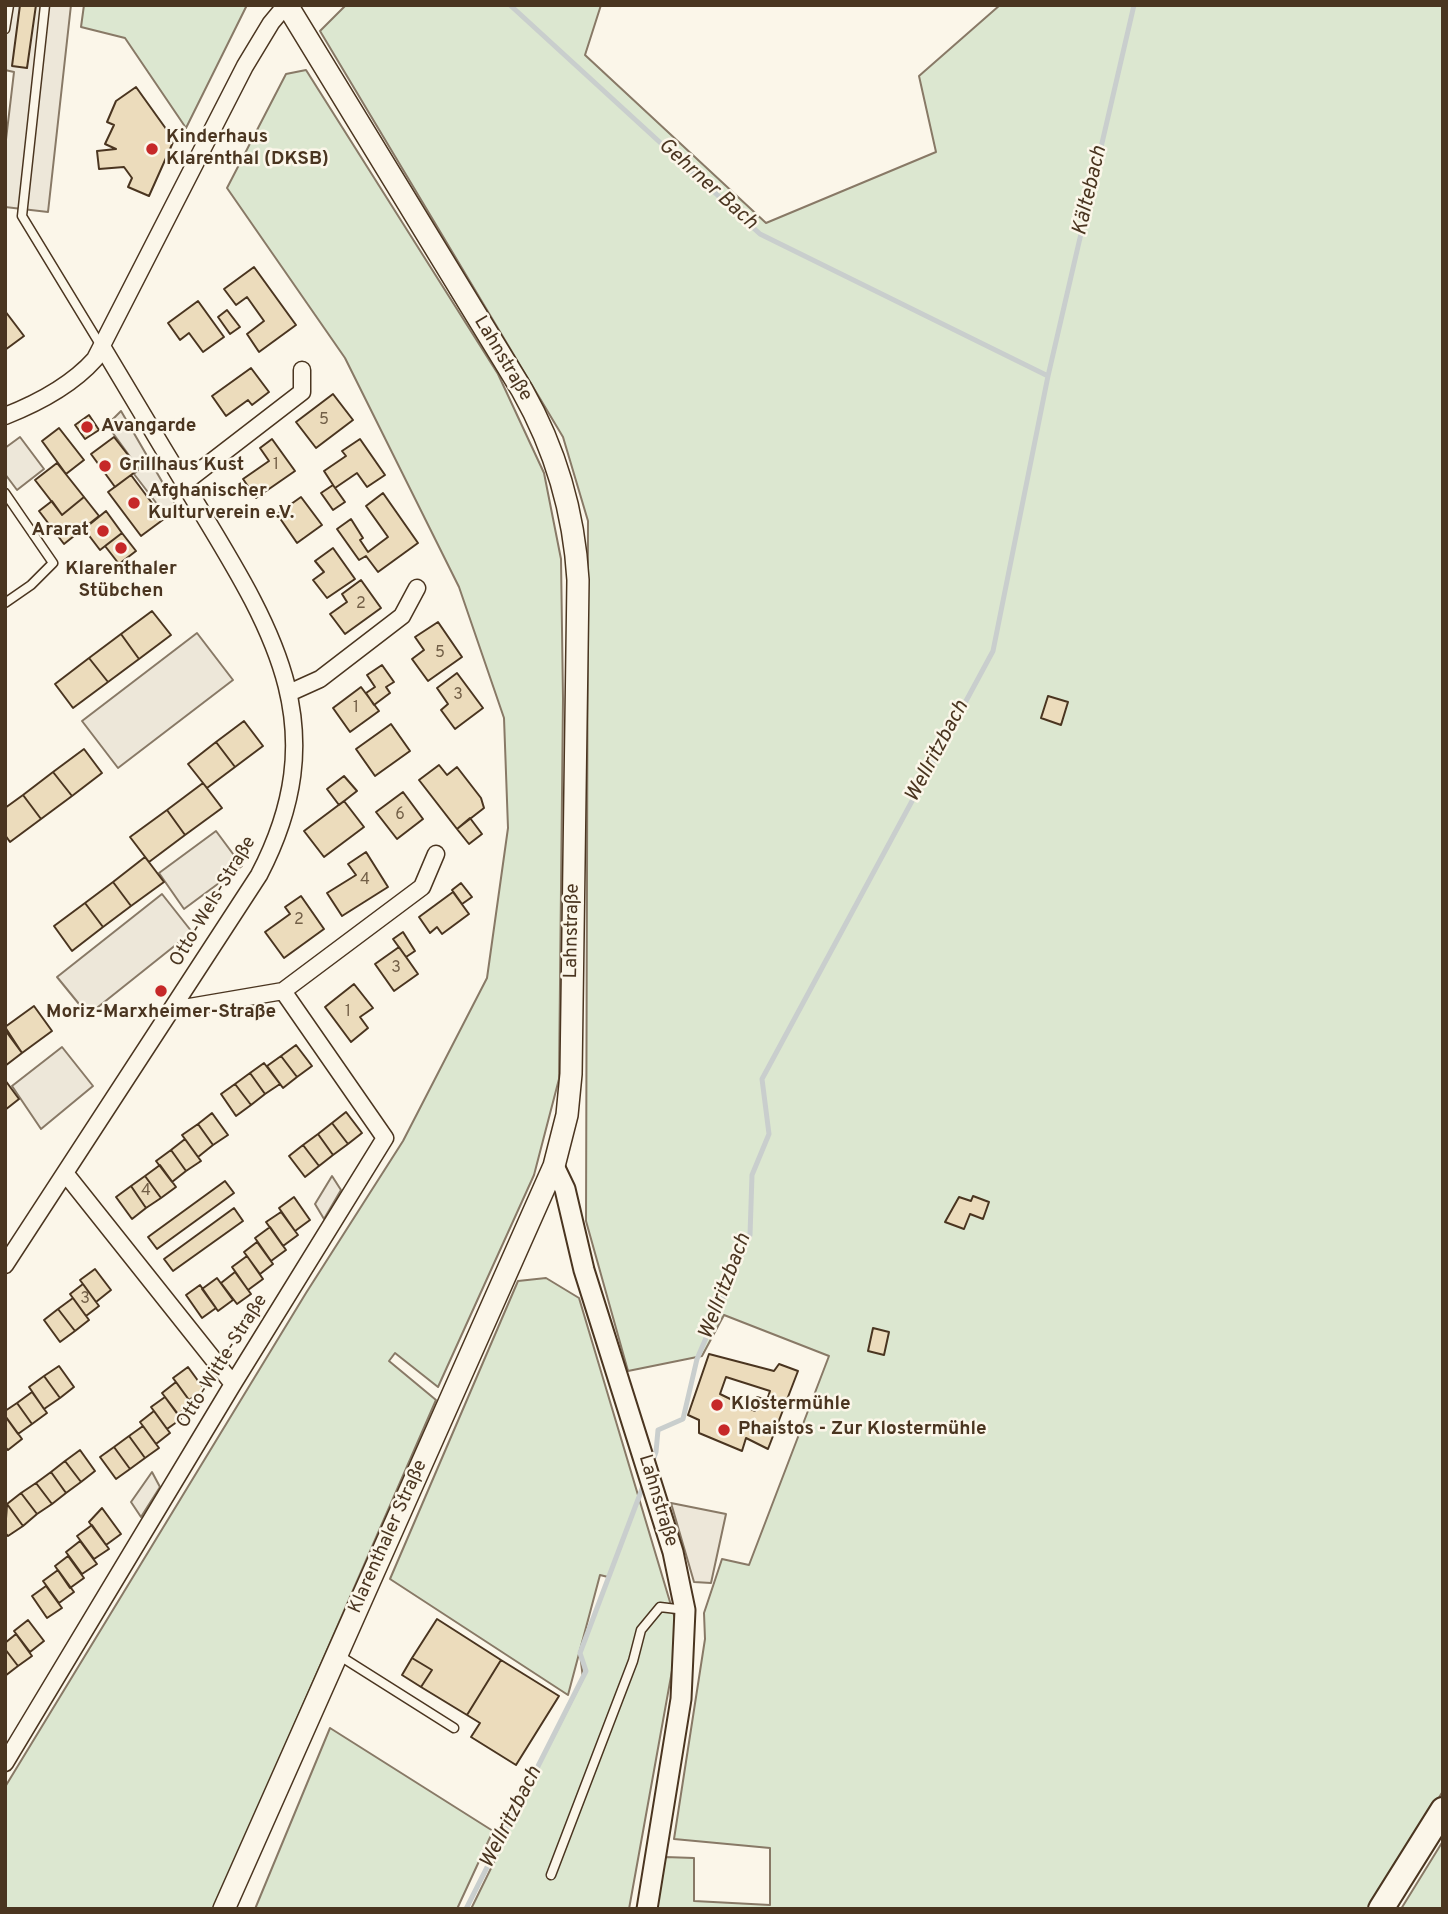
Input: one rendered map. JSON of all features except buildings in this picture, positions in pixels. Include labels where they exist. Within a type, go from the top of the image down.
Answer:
[{"type":"main road","name":"Lahnstraße","points":[[287,5],[532,408],[557,464],[569,507],[578,580],[571,1074],[567,1115],[554,1166]]},
{"type":"main road","name":"Klarenthaler Straße","points":[[224,1909],[554,1166]]},
{"type":"main road","points":[[1381,1909],[1443,1810]]},
{"type":"street","points":[[5,416],[68,383],[85,371],[103,348],[245,66],[271,23],[287,5]]},
{"type":"street","name":"Otto-Wels-Straße","points":[[5,1265],[259,875],[280,830],[294,761],[289,693],[278,651],[265,621],[103,348]]},
{"type":"street","points":[[184,483],[302,392],[302,370]]},
{"type":"street","points":[[289,693],[320,679],[402,616],[417,588]]},
{"type":"street","points":[[172,1010],[282,991],[422,887],[436,854]]},
{"type":"street","name":"Otto-Witte-Straße","points":[[5,1763],[12,1737],[385,1138],[282,991]]},
{"type":"street","name":"Lahnstraße","points":[[554,1166],[568,1199],[584,1270],[673,1552],[685,1610],[681,1699],[647,1909]]},
{"type":"street","points":[[65,1172],[233,1384]]},
{"type":"lane","points":[[5,29],[9,5]]},
{"type":"lane","points":[[46,5],[22,216],[103,348]]},
{"type":"lane","points":[[5,493],[53,563],[31,585],[5,603]]},
{"type":"lane","points":[[551,1875],[633,1661],[641,1630],[660,1607],[685,1610]]},
{"type":"lane","points":[[337,1654],[454,1728]]},
{"type":"green space","points":[[84,5],[247,5],[186,128],[125,38],[81,27]]},
{"type":"green space","points":[[346,5],[601,5],[585,55],[766,223],[936,152],[919,76],[1000,5],[1443,5],[1443,1791],[1370,1909],[655,1909],[665,1857],[694,1858],[694,1901],[770,1905],[770,1848],[674,1839],[705,1639],[704,1613],[722,1559],[749,1565],[829,1356],[724,1315],[702,1356],[628,1371],[586,1221],[588,521],[563,437],[320,31]]},
{"type":"green space","points":[[306,70],[498,374],[544,473],[561,559],[563,699],[559,1079],[534,1175],[438,1387],[395,1353],[389,1361],[436,1400],[214,1909],[5,1909],[5,1787],[306,1293],[403,1141],[487,978],[508,828],[504,718],[459,587],[345,358],[227,188],[286,74]]},
{"type":"green space","points":[[546,1278],[579,1298],[679,1632],[629,1909],[471,1909],[497,1856],[494,1854],[583,1679],[580,1653],[608,1577],[600,1575],[568,1695],[390,1579],[518,1281]]},
{"type":"green space","points":[[330,1728],[493,1831],[457,1909],[255,1909]]},
{"type":"green space","points":[[1443,1841],[1443,1909],[1401,1909]]},
{"type":"shaded area","points":[[5,5],[71,5],[48,212],[5,207],[5,148],[14,72],[5,70]]},
{"type":"shaded area","points":[[121,411],[178,509],[167,517],[134,474],[139,469],[107,425]]},
{"type":"shaded area","points":[[20,437],[44,469],[17,490],[5,474],[5,448]]},
{"type":"shaded area","points":[[197,633],[233,680],[118,768],[82,721]]},
{"type":"shaded area","points":[[216,831],[242,866],[184,909],[159,873]]},
{"type":"shaded area","points":[[162,894],[192,932],[88,1015],[57,977]]},
{"type":"shaded area","points":[[62,1047],[93,1086],[41,1129],[12,1086]]},
{"type":"shaded area","points":[[332,1176],[341,1190],[324,1219],[315,1204]]},
{"type":"shaded area","points":[[152,1472],[160,1487],[141,1517],[131,1502]]},
{"type":"shaded area","points":[[671,1503],[726,1514],[711,1583],[694,1582]]},
{"type":"waterway","name":"Gehrner Bach","points":[[510,5],[760,234],[1048,376]]},
{"type":"waterway","name":"Wellritzbach","points":[[651,1465],[656,1452],[658,1430],[683,1419],[697,1359],[750,1235],[752,1175],[769,1134],[762,1079],[993,651],[1048,376],[1134,5]]},
{"type":"waterway","name":"Wellritzbach","points":[[466,1909],[586,1671],[580,1653],[645,1481]]},
{"type":"place","name":"Kinderhaus Klarenthal (DKSB)","points":[[152,149]]},
{"type":"place","name":"Avangarde","points":[[87,427]]},
{"type":"place","name":"Grillhaus Kust","points":[[105,466]]},
{"type":"place","name":"Afghanischer Kulturverein e.V.","points":[[134,503]]},
{"type":"place","name":"Ararat","points":[[103,531]]},
{"type":"place","name":"Klarenthaler Stübchen","points":[[121,548]]},
{"type":"place","name":"Moriz-Marxheimer-Straße","points":[[161,991]]},
{"type":"place","name":"Klostermühle","points":[[717,1405]]},
{"type":"place","name":"Phaistos - Zur Klostermühle","points":[[724,1430]]},
{"type":"water label","name":"Kältebach","points":[[1091,191]]}]
